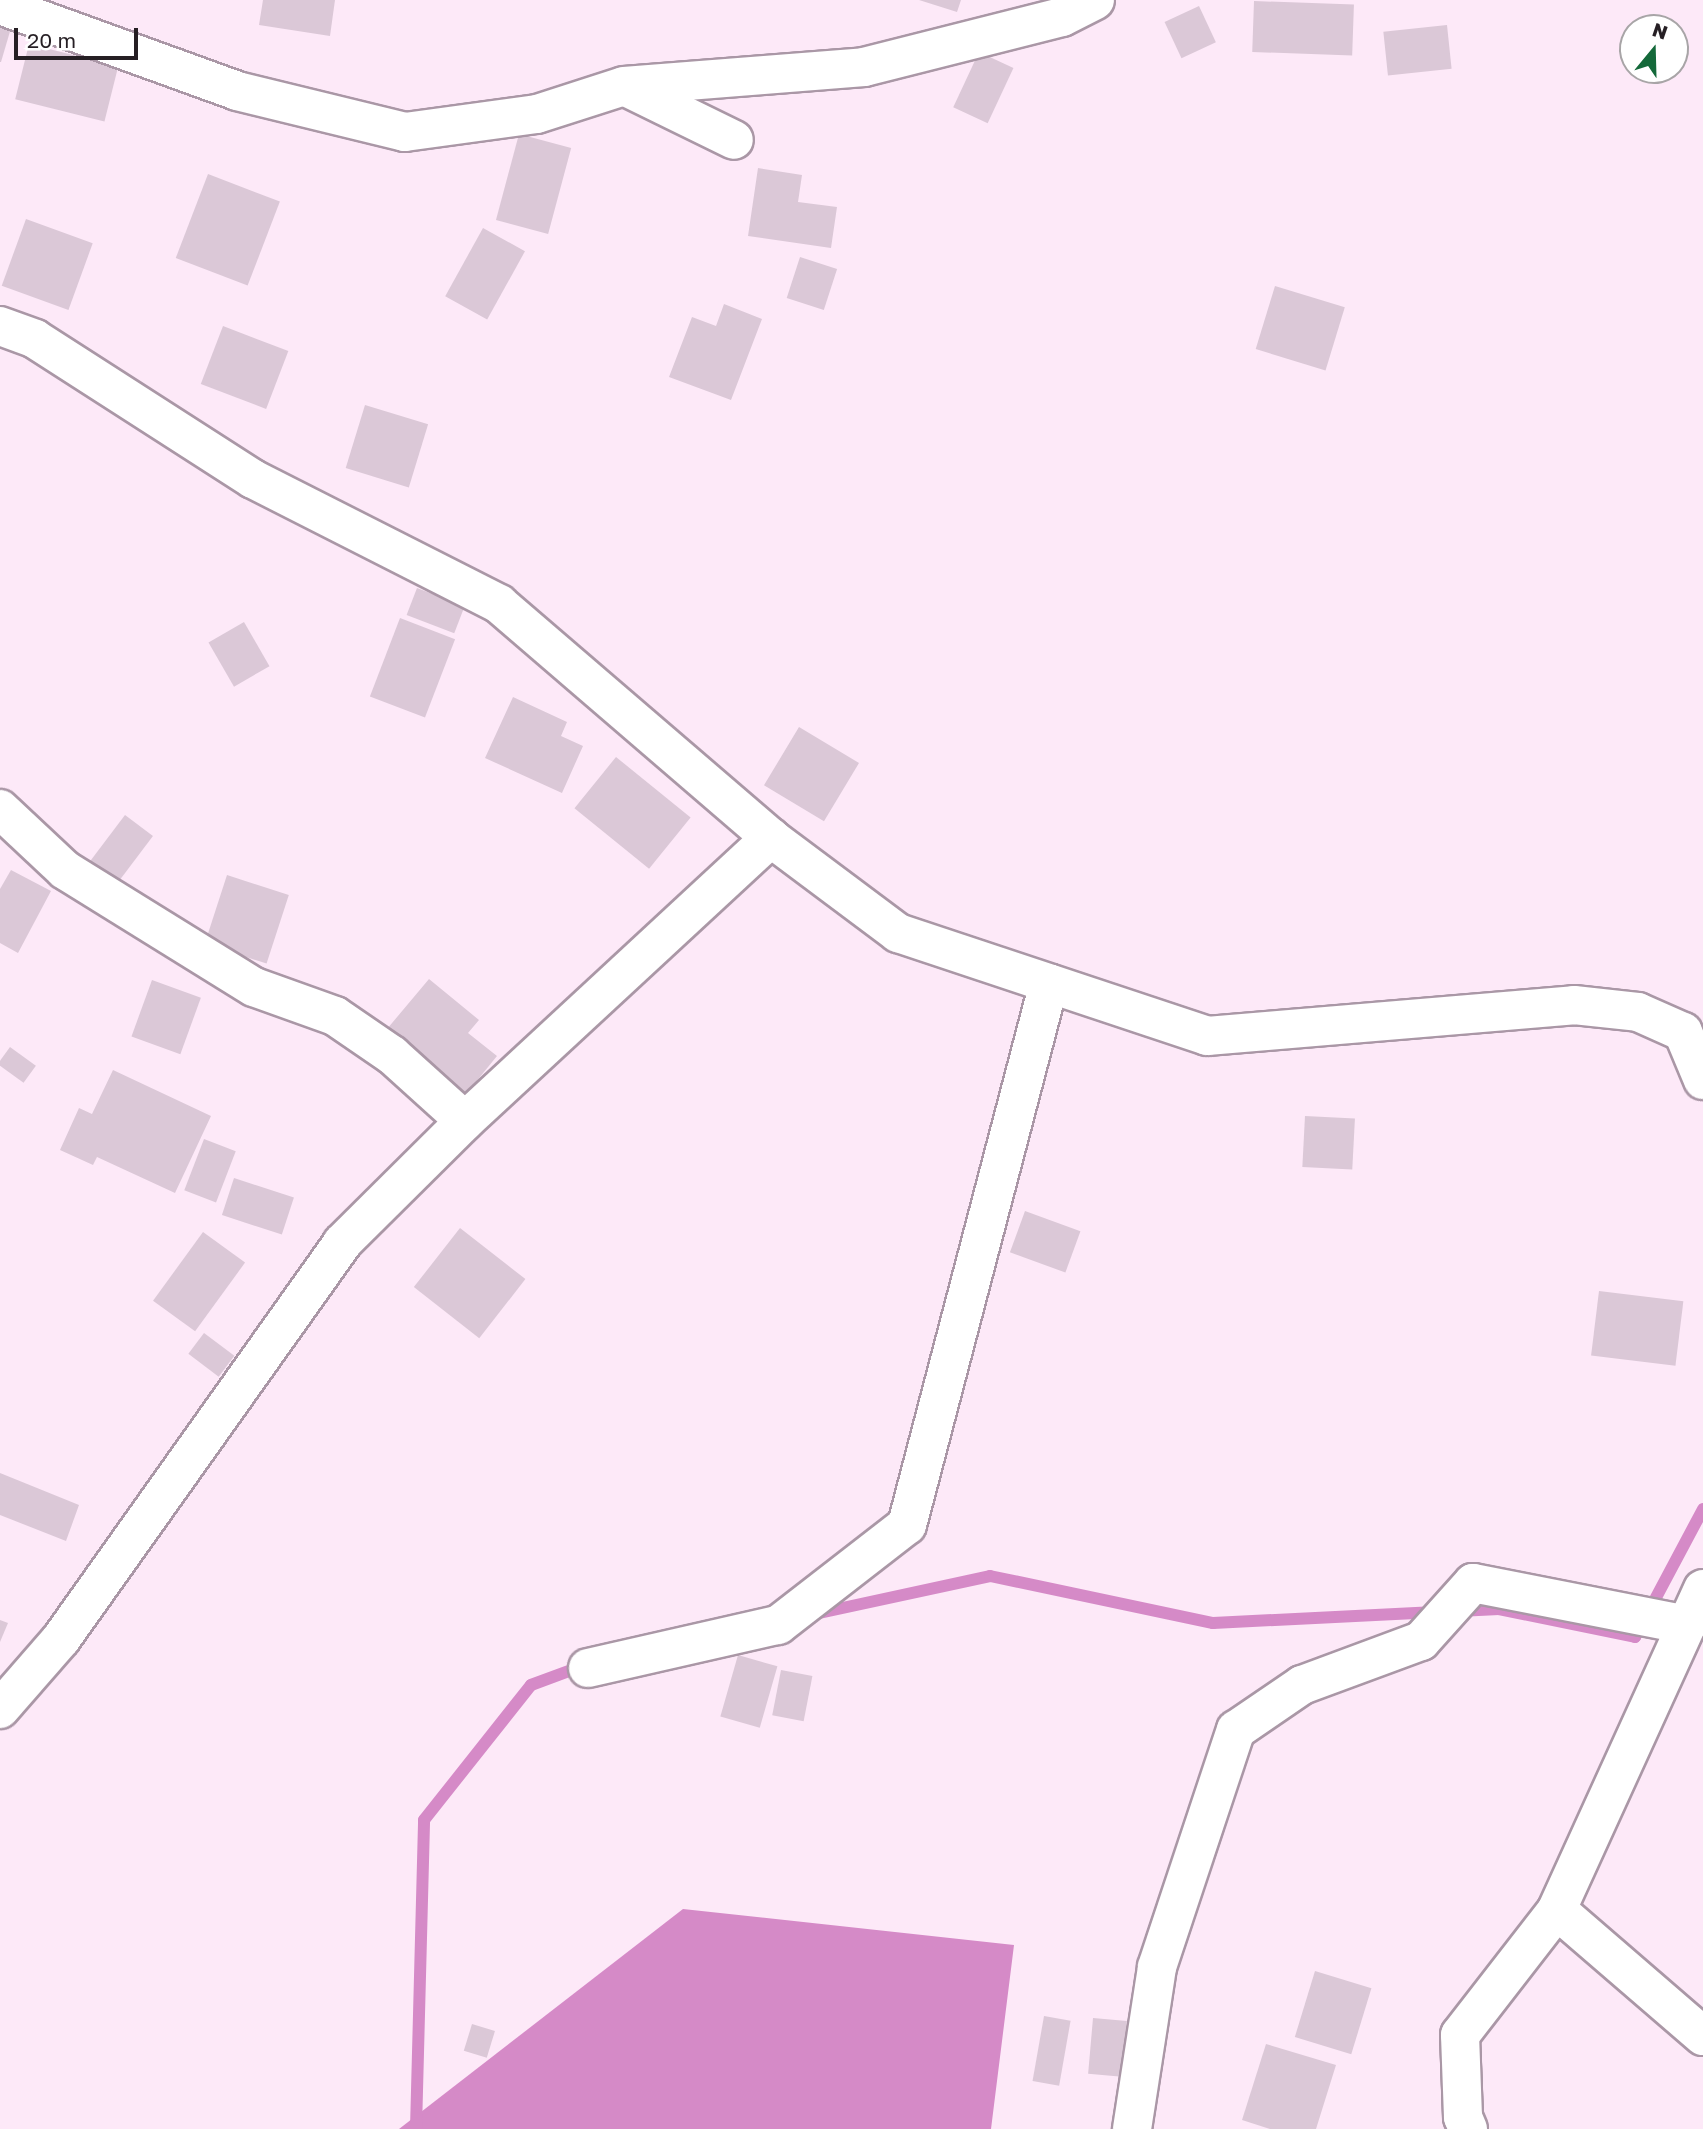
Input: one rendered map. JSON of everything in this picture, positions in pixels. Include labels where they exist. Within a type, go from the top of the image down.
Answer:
[{"type":"street","points":[[0,5],[237,91],[405,132],[537,114],[624,86],[864,67],[1062,17],[1095,0]]},
{"type":"street","points":[[624,86],[734,140]]},
{"type":"street","points":[[0,326],[34,339],[253,479],[499,604],[771,838],[898,933],[1206,1036],[1574,1005],[1638,1012],[1693,1031],[1703,1080]]},
{"type":"street","points":[[0,809],[65,870],[242,980],[335,1016],[392,1055],[465,1121]]},
{"type":"street","points":[[0,1709],[61,1639],[342,1243],[465,1121],[771,838]]},
{"type":"street","points":[[588,1668],[778,1625],[907,1525],[1049,983]]},
{"type":"street","points":[[1132,2129],[1157,1968],[1236,1730],[1302,1685],[1421,1641],[1473,1583],[1687,1625]]},
{"type":"street","points":[[1468,2129],[1463,2118],[1460,2035],[1557,1910],[1703,1589]]},
{"type":"street","points":[[1557,1910],[1703,2036]]},
{"type":"shaded area","points":[[683,1909],[1014,1945],[991,2129],[399,2129]]},
{"type":"building","points":[[263,0],[335,0],[330,36],[259,25]]},
{"type":"building","points":[[919,0],[961,0],[957,12]]},
{"type":"building","points":[[1254,1],[1354,4],[1352,55],[1252,52]]},
{"type":"building","points":[[1199,6],[1216,42],[1181,58],[1165,22]]},
{"type":"building","points":[[0,25],[11,28],[1,62],[0,62]]},
{"type":"building","points":[[1447,25],[1452,69],[1388,75],[1383,32]]},
{"type":"building","points":[[29,44],[118,66],[104,122],[15,99]]},
{"type":"building","points":[[979,52],[1013,68],[988,123],[953,107]]},
{"type":"building","points":[[519,134],[571,148],[548,234],[496,220]]},
{"type":"building","points":[[758,168],[802,175],[798,202],[837,207],[831,248],[748,236]]},
{"type":"building","points":[[208,174],[280,202],[248,286],[176,258]]},
{"type":"building","points":[[26,219],[93,243],[68,310],[2,286]]},
{"type":"building","points":[[483,228],[525,251],[487,319],[445,296]]},
{"type":"building","points":[[800,257],[837,269],[824,310],[787,298]]},
{"type":"building","points":[[1275,286],[1345,307],[1326,370],[1256,349]]},
{"type":"building","points":[[724,304],[762,319],[731,400],[669,377],[692,317],[716,326]]},
{"type":"building","points":[[223,326],[288,351],[266,409],[201,384]]},
{"type":"building","points":[[365,405],[428,424],[409,487],[346,468]]},
{"type":"building","points":[[417,588],[465,606],[454,633],[407,615]]},
{"type":"building","points":[[400,618],[455,639],[425,718],[370,696]]},
{"type":"building","points":[[244,622],[270,666],[234,687],[208,642]]},
{"type":"building","points":[[513,697],[567,722],[561,736],[583,746],[562,793],[485,758]]},
{"type":"building","points":[[799,727],[859,763],[824,821],[764,785]]},
{"type":"building","points":[[616,757],[691,817],[649,869],[574,808]]},
{"type":"building","points":[[125,815],[153,836],[112,890],[84,869]]},
{"type":"building","points":[[11,870],[51,891],[18,953],[0,943],[0,889]]},
{"type":"building","points":[[227,875],[289,895],[267,964],[205,943]]},
{"type":"building","points":[[429,979],[479,1020],[468,1033],[497,1056],[466,1094],[387,1029]]},
{"type":"building","points":[[152,980],[201,998],[180,1054],[131,1036]]},
{"type":"building","points":[[10,1047],[36,1066],[24,1083],[0,1066],[0,1061]]},
{"type":"building","points":[[113,1070],[211,1116],[175,1193],[97,1157],[93,1165],[60,1150],[79,1108],[92,1114]]},
{"type":"building","points":[[1305,1116],[1355,1119],[1352,1170],[1302,1167]]},
{"type":"building","points":[[204,1139],[236,1151],[216,1203],[184,1190]]},
{"type":"building","points":[[234,1178],[294,1197],[282,1235],[222,1215]]},
{"type":"building","points":[[1025,1211],[1080,1231],[1065,1273],[1010,1252]]},
{"type":"building","points":[[460,1228],[525,1279],[479,1338],[414,1287]]},
{"type":"building","points":[[203,1232],[245,1263],[195,1331],[153,1301]]},
{"type":"building","points":[[1599,1291],[1683,1301],[1675,1366],[1591,1356]]},
{"type":"building","points":[[204,1333],[234,1356],[219,1377],[188,1354]]},
{"type":"building","points":[[0,1473],[79,1505],[66,1541],[0,1515]]},
{"type":"building","points":[[0,1620],[8,1623],[0,1642]]},
{"type":"building","points":[[738,1655],[777,1666],[760,1728],[720,1717]]},
{"type":"building","points":[[781,1670],[812,1676],[804,1721],[772,1715]]},
{"type":"building","points":[[1315,1971],[1371,1988],[1351,2054],[1295,2037]]},
{"type":"building","points":[[1044,2016],[1071,2021],[1059,2086],[1033,2081]]},
{"type":"building","points":[[1093,2018],[1127,2021],[1122,2077],[1088,2074]]},
{"type":"building","points":[[472,2024],[495,2031],[487,2058],[464,2051]]},
{"type":"building","points":[[1266,2044],[1336,2065],[1316,2129],[1270,2129],[1242,2120]]},
{"type":"waterway","points":[[1458,1611],[1499,1609],[1635,1637],[1703,1509]]},
{"type":"waterway","points":[[810,1615],[990,1576],[1213,1623],[1436,1612]]},
{"type":"waterway","points":[[416,2129],[424,1820],[531,1685],[585,1665]]}]
